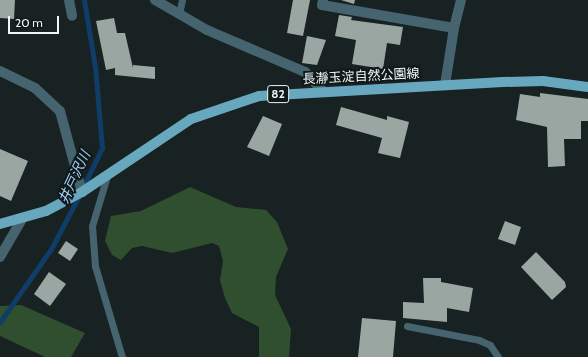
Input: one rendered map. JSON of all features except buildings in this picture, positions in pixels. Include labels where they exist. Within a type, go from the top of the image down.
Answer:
[{"type":"main road","name":"長瀞玉淀自然公園線","points":[[0,224],[22,219],[82,192],[191,119],[259,96],[322,90],[543,81],[588,87]]},
{"type":"street","points":[[69,0],[72,16]]},
{"type":"street","points":[[155,0],[179,14],[305,72],[322,90]]},
{"type":"street","points":[[323,0],[322,5],[454,28]]},
{"type":"street","points":[[445,85],[454,28],[461,0]]},
{"type":"street","points":[[0,71],[36,88],[60,111],[82,192]]},
{"type":"street","points":[[0,257],[22,219]]},
{"type":"lane","points":[[179,14],[182,0]]},
{"type":"lane","points":[[107,176],[92,226],[95,266],[122,357]]},
{"type":"lane","points":[[408,326],[479,340],[490,344],[498,357]]},
{"type":"green space","points":[[190,187],[236,207],[266,210],[277,222],[288,249],[276,277],[275,295],[291,329],[289,357],[259,357],[259,327],[232,313],[225,298],[220,280],[223,261],[219,246],[212,243],[172,253],[142,246],[132,248],[121,260],[112,255],[105,241],[111,216],[141,211]]},
{"type":"green space","points":[[21,305],[85,333],[71,357],[45,357],[0,336],[0,306]]},
{"type":"waterway","name":"井戸沢川","points":[[82,189],[102,148],[95,67],[84,0]]},
{"type":"waterway","name":"井戸沢川","points":[[0,322],[51,249],[79,196]]}]
